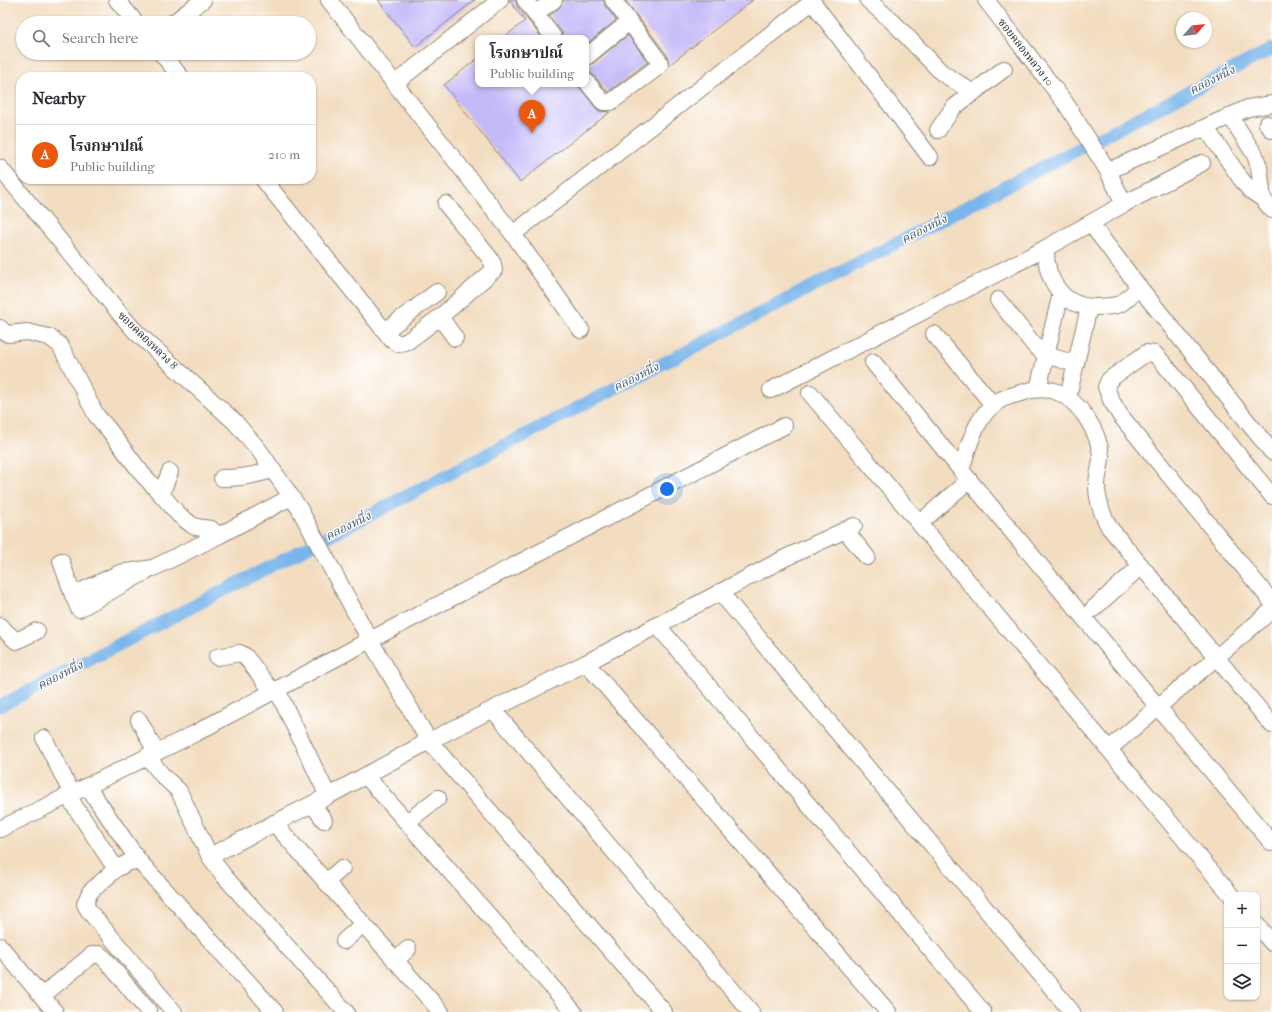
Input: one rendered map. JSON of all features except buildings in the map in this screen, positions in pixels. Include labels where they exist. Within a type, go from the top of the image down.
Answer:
[{"type":"street","points":[[117,0],[130,16]]},
{"type":"street","points":[[181,16],[203,0]]},
{"type":"street","points":[[328,0],[513,234],[581,330]]},
{"type":"street","points":[[394,84],[500,0]]},
{"type":"street","points":[[525,0],[552,35]]},
{"type":"street","points":[[535,14],[554,0]]},
{"type":"street","points":[[589,85],[603,102],[611,102],[658,67],[659,61],[613,0]]},
{"type":"street","name":"ซอยคลองหลวง 10","points":[[986,0],[1066,104],[1105,166],[1124,204]]},
{"type":"street","points":[[513,234],[812,1],[930,156]]},
{"type":"street","points":[[871,1],[941,72],[973,93]]},
{"type":"street","points":[[589,55],[629,22]]},
{"type":"street","points":[[167,60],[177,72]]},
{"type":"street","points":[[938,130],[953,108],[1004,69]]},
{"type":"street","points":[[1105,166],[1206,128],[1248,108],[1272,104]]},
{"type":"street","points":[[1230,116],[1255,155],[1268,204]]},
{"type":"street","points":[[1206,128],[1250,190],[1268,204]]},
{"type":"street","points":[[771,390],[1046,248],[1091,224],[1124,204],[1202,163]]},
{"type":"street","name":"ซอยคลองหลวง 8","points":[[0,168],[136,332],[235,422],[259,450],[295,503],[370,640],[429,741],[664,1012]]},
{"type":"street","points":[[267,184],[392,340],[399,344],[403,344],[440,317],[494,270],[495,267],[446,204]]},
{"type":"street","points":[[1091,224],[1138,288],[1272,452]]},
{"type":"street","points":[[1046,248],[1046,262],[1052,281],[1061,293],[1075,303],[1089,307],[1105,308],[1120,303],[1132,295],[1138,288]]},
{"type":"street","points":[[385,331],[437,292]]},
{"type":"street","points":[[1038,389],[1061,293]]},
{"type":"street","points":[[998,300],[1034,345],[1046,355],[1076,364]]},
{"type":"street","points":[[1068,397],[1089,307]]},
{"type":"street","points":[[440,317],[455,338]]},
{"type":"street","points":[[0,328],[8,334],[27,332],[49,337],[60,345],[96,415],[143,475],[179,515],[196,527],[211,529],[218,536]]},
{"type":"street","points":[[934,334],[994,406]]},
{"type":"street","points":[[1272,496],[1164,364],[1154,354],[1146,353],[1109,380],[1106,387],[1111,400],[1120,415],[1272,602]]},
{"type":"street","points":[[873,362],[965,475],[1272,843]]},
{"type":"street","points":[[920,523],[965,475],[975,430],[985,413],[1001,400],[1025,391],[1038,389],[1052,390],[1068,397],[1078,407],[1095,431],[1101,456],[1097,487],[1100,511],[1109,527],[1272,725]]},
{"type":"street","points":[[810,393],[1229,892]]},
{"type":"street","points":[[0,829],[196,733],[370,640],[784,426]]},
{"type":"street","points":[[222,478],[242,478],[272,470]]},
{"type":"street","points":[[161,494],[170,472]]},
{"type":"street","points":[[62,561],[73,595],[120,573],[153,568],[218,536],[295,503]]},
{"type":"street","points":[[210,857],[366,776],[429,741],[586,663],[784,558],[849,528],[867,557]]},
{"type":"street","points":[[1093,609],[1141,566]]},
{"type":"street","points":[[720,592],[1072,1012]]},
{"type":"street","points":[[1109,749],[1272,610]]},
{"type":"street","points":[[657,625],[983,1012]]},
{"type":"street","points":[[0,626],[16,641],[37,631]]},
{"type":"street","points":[[217,657],[240,653],[245,656],[275,691],[328,796]]},
{"type":"street","points":[[586,663],[888,1012]]},
{"type":"street","points":[[493,710],[751,1012]]},
{"type":"street","points":[[139,720],[158,770],[182,796],[193,824],[210,857],[229,882],[346,1012]]},
{"type":"street","points":[[44,738],[70,795],[116,869]]},
{"type":"street","points":[[366,776],[574,1012]]},
{"type":"street","points":[[87,786],[139,861],[276,1012]]},
{"type":"street","points":[[407,822],[438,798]]},
{"type":"street","points":[[312,804],[324,820]]},
{"type":"street","points":[[274,823],[441,1012]]},
{"type":"street","points":[[139,861],[129,862],[116,869],[90,892],[85,904],[88,911],[174,1012]]},
{"type":"street","points":[[326,882],[342,868]]},
{"type":"street","points":[[344,941],[363,924]]},
{"type":"street","points":[[1259,928],[1272,943]]},
{"type":"street","points":[[0,946],[55,1012]]},
{"type":"street","points":[[395,961],[408,949]]},
{"type":"street","points":[[42,996],[92,955],[99,954],[106,959],[149,1012]]},
{"type":"waterway","name":"คลองหนึ่ง","points":[[0,706],[1272,49]]},
{"type":"place","name":"โรงกษาปณ์","points":[[532,133]]}]
